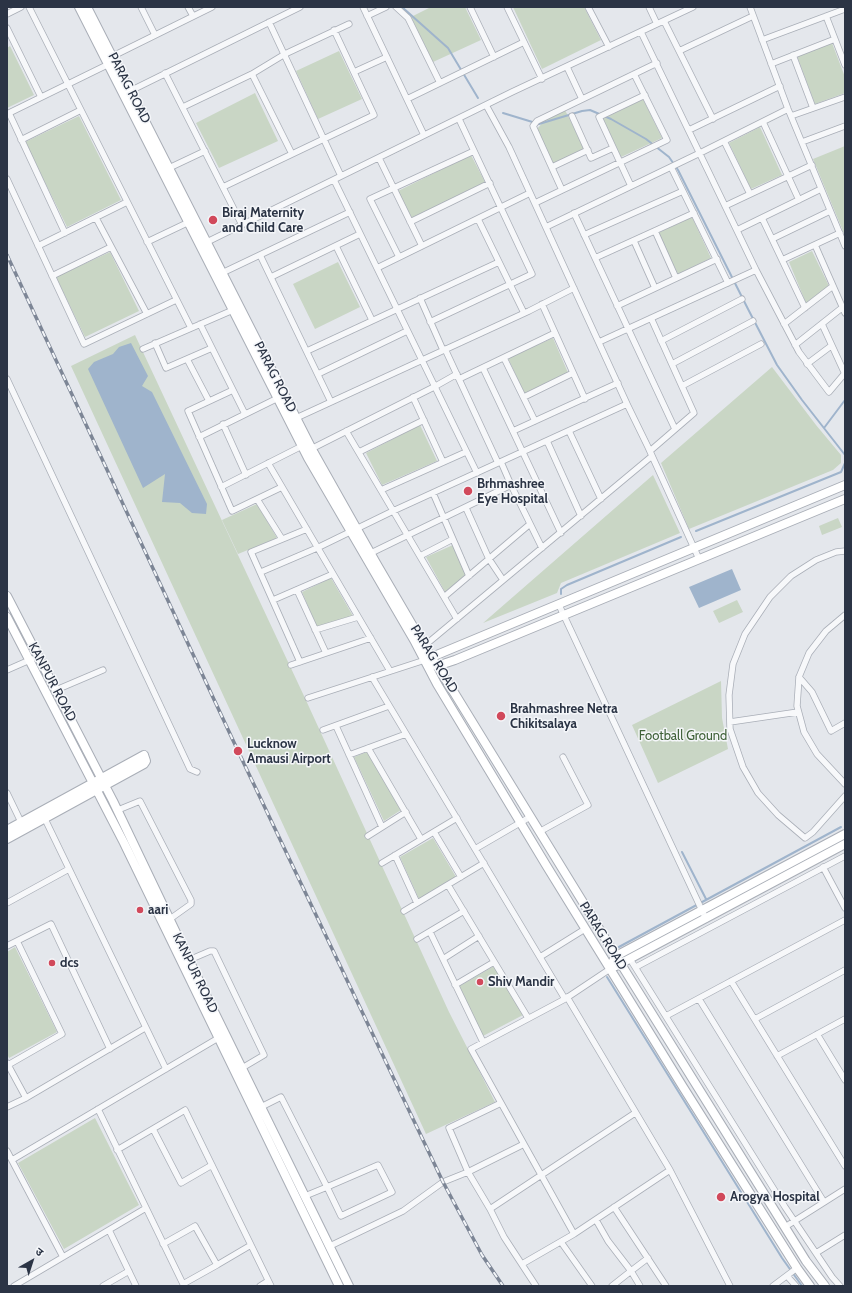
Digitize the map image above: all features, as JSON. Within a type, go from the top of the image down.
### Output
[{"type":"street","points":[[7,14],[22,7]]},
{"type":"street","points":[[29,7],[191,328]]},
{"type":"street","name":"PARAG ROAD","points":[[80,7],[109,64],[127,92],[169,168],[233,310],[278,398],[311,449],[354,530],[371,553],[428,659],[437,684],[585,929],[797,1268],[810,1286]]},
{"type":"street","name":"PARAG ROAD","points":[[87,7],[112,56],[127,92],[189,222],[222,274],[293,420],[302,446],[354,530],[422,648]]},
{"type":"street","points":[[141,7],[155,35]]},
{"type":"street","points":[[188,7],[193,16]]},
{"type":"street","points":[[112,56],[212,7]]},
{"type":"street","points":[[127,92],[300,7]]},
{"type":"street","points":[[363,7],[424,135]]},
{"type":"street","points":[[368,16],[386,7]]},
{"type":"street","points":[[396,7],[408,18],[440,83]]},
{"type":"street","points":[[470,7],[494,57]]},
{"type":"street","points":[[507,7],[542,79]]},
{"type":"street","points":[[588,7],[609,47]]},
{"type":"street","points":[[649,7],[657,24]]},
{"type":"street","points":[[204,244],[424,135],[693,7]]},
{"type":"street","points":[[750,7],[788,109],[845,246]]},
{"type":"street","points":[[762,40],[845,9]]},
{"type":"street","points":[[679,51],[753,16]]},
{"type":"street","points":[[826,16],[845,65]]},
{"type":"street","points":[[664,21],[713,119]]},
{"type":"street","points":[[270,22],[341,176]]},
{"type":"street","points":[[183,107],[252,74],[285,54],[349,24]]},
{"type":"street","points":[[7,28],[41,97]]},
{"type":"street","points":[[224,187],[374,115],[334,30]]},
{"type":"street","points":[[641,32],[756,270],[795,345],[807,364],[830,392],[845,373],[831,346],[822,324]]},
{"type":"street","points":[[771,64],[835,39]]},
{"type":"street","points":[[7,44],[14,41]]},
{"type":"street","points":[[407,99],[524,42]]},
{"type":"street","points":[[793,55],[813,108]]},
{"type":"street","points":[[354,72],[387,57]]},
{"type":"street","points":[[562,190],[533,126],[537,121],[656,63]]},
{"type":"street","points":[[65,233],[8,114],[109,64]]},
{"type":"street","points":[[567,67],[582,99]]},
{"type":"street","points":[[166,73],[242,225]]},
{"type":"street","points":[[252,74],[292,154]]},
{"type":"street","points":[[534,203],[667,140],[634,74]]},
{"type":"street","points":[[689,130],[780,86]]},
{"type":"street","points":[[631,186],[599,117],[645,95]]},
{"type":"street","points":[[791,116],[845,97]]},
{"type":"street","points":[[486,105],[509,147],[699,559]]},
{"type":"street","points":[[546,227],[724,142],[788,109]]},
{"type":"street","points":[[21,140],[81,110]]},
{"type":"street","points":[[572,116],[591,158],[613,148]]},
{"type":"street","points":[[430,322],[532,274],[459,119]]},
{"type":"street","points":[[763,122],[799,200]]},
{"type":"street","points":[[802,142],[845,126]]},
{"type":"street","points":[[724,142],[750,194]]},
{"type":"street","points":[[552,167],[588,150]]},
{"type":"street","points":[[169,168],[205,151]]},
{"type":"street","points":[[399,257],[370,199],[393,187],[474,151]]},
{"type":"street","points":[[379,158],[422,246]]},
{"type":"street","points":[[726,206],[812,165]]},
{"type":"street","points":[[674,166],[683,191],[729,282]]},
{"type":"street","points":[[7,179],[84,344],[176,300]]},
{"type":"street","points":[[334,180],[477,473]]},
{"type":"street","points":[[410,222],[490,183]]},
{"type":"street","points":[[737,230],[821,189]]},
{"type":"street","points":[[584,235],[683,191]]},
{"type":"street","points":[[377,268],[530,193]]},
{"type":"street","points":[[38,246],[127,202]]},
{"type":"street","points":[[772,239],[830,211]]},
{"type":"street","points":[[222,274],[350,212]]},
{"type":"street","points":[[574,213],[675,429]]},
{"type":"street","points":[[595,258],[694,213]]},
{"type":"street","points":[[96,218],[147,314]]},
{"type":"street","points":[[762,218],[805,308]]},
{"type":"street","points":[[478,219],[524,313]]},
{"type":"street","points":[[147,242],[189,222]]},
{"type":"street","points":[[655,231],[676,278]]},
{"type":"street","points":[[782,260],[840,233]]},
{"type":"street","points":[[270,277],[360,234]]},
{"type":"street","points":[[634,241],[655,288]]},
{"type":"street","points":[[795,345],[822,324],[844,310],[815,245]]},
{"type":"street","points":[[336,246],[372,320]]},
{"type":"street","points":[[52,276],[111,247]]},
{"type":"street","points":[[260,255],[331,402]]},
{"type":"street","points":[[618,306],[717,259]]},
{"type":"street","points":[[307,351],[499,262]]},
{"type":"street","points":[[599,342],[756,270]]},
{"type":"street","points":[[784,324],[833,286]]},
{"type":"street","points":[[293,420],[524,313],[574,288]]},
{"type":"street","points":[[420,298],[430,322],[542,548]]},
{"type":"street","points":[[661,341],[742,299]]},
{"type":"street","points":[[542,304],[585,398]]},
{"type":"street","points":[[143,349],[233,310]]},
{"type":"street","points":[[422,648],[601,499],[694,413],[651,318]]},
{"type":"street","points":[[672,364],[753,321]]},
{"type":"street","points":[[200,324],[244,414]]},
{"type":"street","points":[[318,374],[407,331]]},
{"type":"street","points":[[311,449],[434,387],[483,368],[555,333]]},
{"type":"street","points":[[156,343],[166,368],[212,348]]},
{"type":"street","points":[[682,386],[761,344]]},
{"type":"street","points":[[807,364],[831,346]]},
{"type":"street","points":[[504,358],[535,421]]},
{"type":"street","points":[[187,359],[209,401]]},
{"type":"street","points":[[483,368],[561,532]]},
{"type":"street","points":[[524,397],[573,373]]},
{"type":"street","points":[[7,379],[190,769],[197,772]]},
{"type":"street","points":[[513,431],[618,383]]},
{"type":"street","points":[[233,390],[188,411],[232,511],[282,487]]},
{"type":"street","points":[[413,397],[443,462]]},
{"type":"street","points":[[199,436],[278,398]]},
{"type":"street","points":[[261,572],[317,548],[627,404]]},
{"type":"street","points":[[358,452],[424,420]]},
{"type":"street","points":[[223,424],[246,475]]},
{"type":"street","points":[[346,431],[456,619]]},
{"type":"street","points":[[569,431],[601,499]]},
{"type":"street","points":[[547,441],[580,516]]},
{"type":"street","points":[[221,487],[302,446]]},
{"type":"street","points":[[381,490],[466,452]]},
{"type":"street","points":[[268,463],[390,671]]},
{"type":"street","points":[[371,553],[511,485]]},
{"type":"street","points":[[308,698],[428,659],[845,485]]},
{"type":"street","points":[[433,493],[469,576]]},
{"type":"street","points":[[257,499],[282,539]]},
{"type":"street","points":[[428,659],[437,666],[455,660],[845,499]]},
{"type":"street","points":[[466,508],[489,559],[503,580]]},
{"type":"street","points":[[444,597],[530,524]]},
{"type":"street","points":[[300,662],[251,552],[307,529]]},
{"type":"street","points":[[420,556],[453,539]]},
{"type":"street","points":[[845,551],[836,552],[816,560],[791,576],[770,597],[745,634],[733,664],[729,695],[730,729],[743,767],[758,793],[778,815],[805,838],[813,832],[845,796]]},
{"type":"street","points":[[273,600],[333,574]]},
{"type":"street","points":[[297,590],[326,653]]},
{"type":"street","name":"KANPUR ROAD","points":[[7,596],[118,810],[189,960],[222,1036],[242,1068],[349,1286]]},
{"type":"street","points":[[559,604],[706,919]]},
{"type":"street","points":[[845,616],[843,616],[826,631],[809,653],[799,677],[797,706],[804,732],[817,754],[845,784]]},
{"type":"street","points":[[7,617],[222,1036],[339,1286]]},
{"type":"street","points":[[315,630],[358,617]]},
{"type":"street","points":[[291,665],[371,638]]},
{"type":"street","points":[[7,670],[38,656]]},
{"type":"street","name":"PARAG ROAD","points":[[437,666],[784,1227],[806,1261],[825,1286]]},
{"type":"street","points":[[56,690],[102,670]]},
{"type":"street","points":[[372,677],[670,1170],[730,1286]]},
{"type":"street","points":[[799,677],[812,692],[831,732],[845,723]]},
{"type":"street","points":[[323,730],[389,706]]},
{"type":"street","points":[[730,722],[798,712]]},
{"type":"street","points":[[336,726],[382,827]]},
{"type":"street","points":[[349,755],[406,734]]},
{"type":"street","points":[[368,748],[421,839]]},
{"type":"street","points":[[7,839],[43,815],[95,786],[104,782],[144,764],[146,760],[144,756],[104,782]]},
{"type":"street","points":[[539,832],[588,805],[563,757]]},
{"type":"street","points":[[7,793],[21,822]]},
{"type":"street","points":[[118,810],[140,800],[191,900],[192,904],[170,919]]},
{"type":"street","points":[[368,836],[406,812]]},
{"type":"street","points":[[7,830],[21,822],[43,815]]},
{"type":"street","points":[[43,815],[166,1069]]},
{"type":"street","points":[[475,849],[530,817]]},
{"type":"street","points":[[382,863],[457,818]]},
{"type":"street","points":[[434,832],[461,877]]},
{"type":"street","points":[[610,969],[616,956],[845,834]]},
{"type":"street","points":[[574,1234],[471,1049],[566,998],[610,969],[845,844]]},
{"type":"street","points":[[395,855],[417,903]]},
{"type":"street","points":[[636,967],[845,856]]},
{"type":"street","points":[[404,911],[484,864]]},
{"type":"street","points":[[823,867],[845,908]]},
{"type":"street","points":[[7,903],[69,869]]},
{"type":"street","points":[[448,885],[528,1018]]},
{"type":"street","points":[[417,939],[464,912]]},
{"type":"street","points":[[666,1016],[845,920]]},
{"type":"street","points":[[7,946],[52,924],[110,1049]]},
{"type":"street","points":[[540,957],[585,929]]},
{"type":"street","points":[[430,932],[482,1042]]},
{"type":"street","points":[[443,959],[479,936]]},
{"type":"street","points":[[17,941],[62,1034],[8,1063],[26,1098]]},
{"type":"street","points":[[189,960],[210,951],[214,951],[264,1055],[242,1068]]},
{"type":"street","points":[[630,959],[794,1221],[832,1277],[840,1286]]},
{"type":"street","points":[[455,985],[494,962]]},
{"type":"street","points":[[755,1019],[845,970]]},
{"type":"street","points":[[732,981],[845,1166]]},
{"type":"street","points":[[699,999],[824,1202]]},
{"type":"street","points":[[777,1056],[845,1019]]},
{"type":"street","points":[[7,1107],[26,1098],[145,1028]]},
{"type":"street","points":[[817,1034],[842,1070],[845,1080]]},
{"type":"street","points":[[12,1160],[222,1036]]},
{"type":"street","points":[[261,1107],[280,1097],[327,1187],[340,1216],[392,1192],[378,1165],[327,1187],[305,1196]]},
{"type":"street","points":[[501,1103],[449,1128],[468,1172],[490,1209],[504,1237],[536,1286]]},
{"type":"street","points":[[98,1109],[183,1285],[251,1245]]},
{"type":"street","points":[[117,1150],[186,1110],[270,1284],[260,1286]]},
{"type":"street","points":[[490,1209],[636,1113]]},
{"type":"street","points":[[153,1129],[181,1183],[212,1165]]},
{"type":"street","points":[[330,1246],[403,1211],[443,1182],[468,1172],[524,1144]]},
{"type":"street","points":[[7,1150],[63,1257]]},
{"type":"street","points":[[522,1264],[574,1234],[670,1170]]},
{"type":"street","points":[[291,1186],[300,1184]]},
{"type":"street","points":[[784,1227],[845,1189]]},
{"type":"street","points":[[614,1207],[666,1286]]},
{"type":"street","points":[[14,1286],[146,1208]]},
{"type":"street","points":[[596,1220],[608,1241],[640,1286]]},
{"type":"street","points":[[163,1244],[195,1226],[217,1265]]},
{"type":"street","points":[[109,1230],[136,1286]]},
{"type":"street","points":[[816,1253],[845,1235]]},
{"type":"street","points":[[561,1242],[592,1286]]},
{"type":"street","points":[[612,1286],[648,1258]]},
{"type":"street","points":[[773,1286],[797,1268]]},
{"type":"street","points":[[103,1286],[128,1271]]},
{"type":"street","points":[[787,1276],[796,1286]]},
{"type":"street","points":[[810,1286],[819,1279]]},
{"type":"green space","points":[[431,7],[465,7],[481,40],[433,62],[411,17]]},
{"type":"green space","points":[[513,7],[584,7],[601,40],[542,69]]},
{"type":"green space","points":[[832,43],[845,77],[845,93],[815,104],[797,56]]},
{"type":"green space","points":[[10,46],[34,95],[7,108],[7,48]]},
{"type":"green space","points":[[339,51],[362,99],[318,119],[296,71]]},
{"type":"green space","points":[[255,93],[278,141],[219,168],[196,123]]},
{"type":"green space","points":[[643,99],[662,138],[621,157],[603,119]]},
{"type":"green space","points":[[565,110],[585,150],[554,165],[537,129],[545,120]]},
{"type":"green space","points":[[79,116],[121,200],[67,227],[25,142]]},
{"type":"green space","points":[[760,127],[782,175],[751,189],[729,143]]},
{"type":"green space","points":[[845,146],[845,236],[813,159]]},
{"type":"green space","points":[[471,155],[485,182],[412,219],[398,191]]},
{"type":"green space","points":[[692,217],[711,258],[678,274],[658,233]]},
{"type":"green space","points":[[812,251],[829,286],[806,303],[789,262]]},
{"type":"green space","points":[[110,252],[139,311],[85,337],[56,277]]},
{"type":"green space","points":[[338,262],[360,307],[315,329],[293,284]]},
{"type":"green space","points":[[135,335],[304,696],[449,1012],[495,1102],[426,1134],[71,366]]},
{"type":"green space","points":[[553,338],[569,375],[525,395],[508,358]]},
{"type":"green space","points":[[772,367],[841,455],[841,463],[833,470],[689,529],[661,463]]},
{"type":"green space","points":[[420,425],[437,461],[382,485],[366,453]]},
{"type":"green space","points":[[653,475],[680,533],[561,583],[557,593],[483,623]]},
{"type":"green space","points":[[257,504],[277,538],[238,554],[222,520]]},
{"type":"green space","points":[[838,518],[842,527],[822,535],[819,526]]},
{"type":"green space","points":[[453,545],[466,575],[445,592],[426,557]]},
{"type":"green space","points":[[331,578],[353,616],[317,627],[302,592]]},
{"type":"green space","points":[[737,600],[743,612],[719,623],[713,611]]},
{"type":"green space","name":"Football Ground","points":[[721,681],[722,718],[728,749],[658,783],[632,725]]},
{"type":"green space","points":[[367,752],[401,810],[384,821],[354,757]]},
{"type":"green space","points":[[433,838],[456,877],[419,899],[400,857]]},
{"type":"green space","points":[[15,947],[57,1032],[9,1058],[7,1054],[7,952]]},
{"type":"green space","points":[[494,966],[523,1015],[483,1036],[458,987]]},
{"type":"green space","points":[[95,1118],[139,1205],[64,1249],[18,1163]]},
{"type":"water","points":[[131,343],[148,376],[142,386],[152,392],[207,504],[206,514],[192,513],[180,503],[162,502],[165,474],[143,488],[88,369],[94,362],[113,354],[119,347]]},
{"type":"water","points":[[732,569],[741,590],[699,608],[689,587]]},
{"type":"waterway","points":[[402,7],[448,48],[478,98]]},
{"type":"waterway","points":[[503,113],[539,124],[590,110],[611,119],[646,139],[669,157],[678,170],[777,365],[845,455]]},
{"type":"waterway","points":[[824,428],[845,400]]},
{"type":"waterway","points":[[696,531],[841,472],[845,463]]},
{"type":"waterway","points":[[561,594],[561,589],[567,585],[681,537]]},
{"type":"waterway","points":[[617,948],[841,827]]},
{"type":"waterway","points":[[682,852],[706,899]]},
{"type":"waterway","points":[[607,977],[782,1258],[802,1286]]},
{"type":"railway","points":[[7,255],[238,751],[443,1182],[482,1255],[503,1286]]},
{"type":"place","name":"Biraj Maternity and Child Care","points":[[213,220]]},
{"type":"place","name":"Brhmashree Eye Hospital","points":[[468,491]]},
{"type":"place","name":"Brahmashree Netra Chikitsalaya","points":[[501,716]]},
{"type":"place","name":"Lucknow Amausi Airport","points":[[238,751]]},
{"type":"place","name":"aari","points":[[140,910]]},
{"type":"place","name":"dcs","points":[[52,963]]},
{"type":"place","name":"Shiv Mandir","points":[[480,982]]},
{"type":"place","name":"Arogya Hospital","points":[[721,1197]]}]
